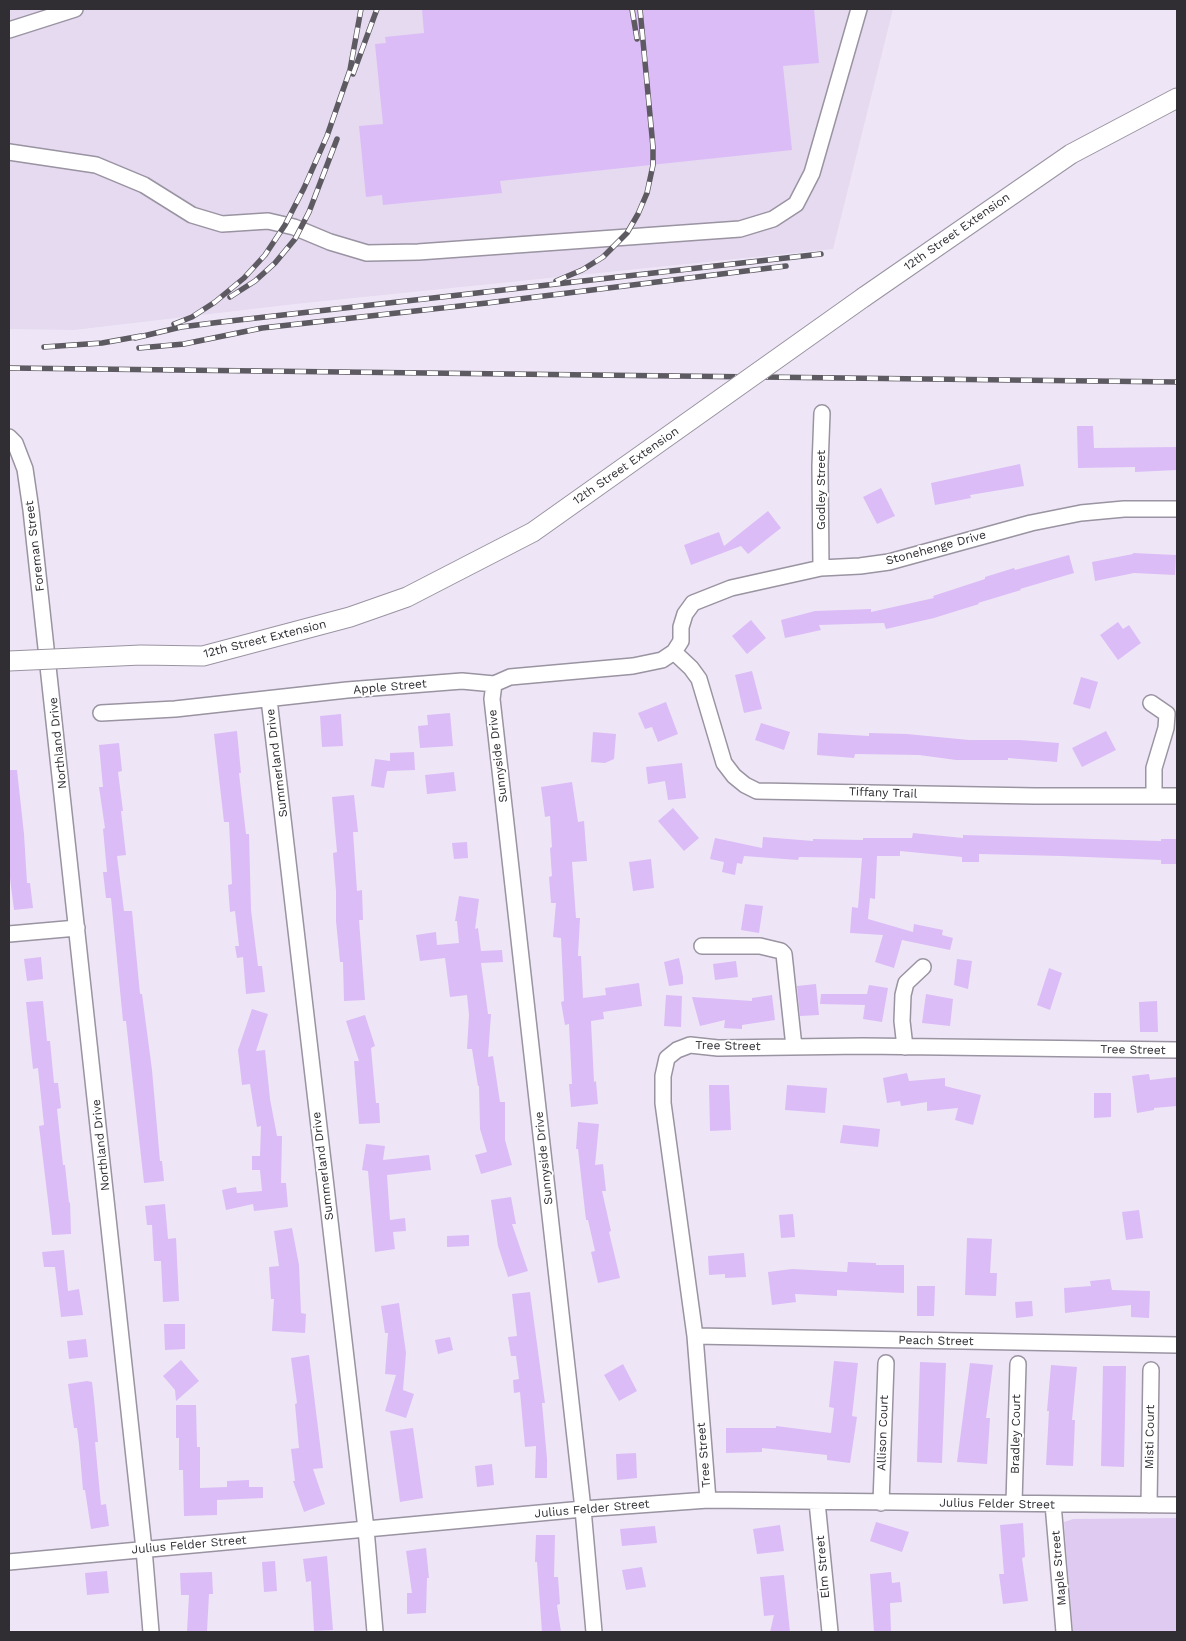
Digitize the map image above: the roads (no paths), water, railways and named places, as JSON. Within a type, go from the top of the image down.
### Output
[{"type":"main road","name":"12th Street Extension","points":[[9,661],[141,655],[203,656],[350,617],[406,597],[533,532],[864,296],[1071,154],[1177,98]]},
{"type":"street","points":[[9,30],[75,9]]},
{"type":"street","points":[[9,152],[96,165],[144,185],[192,214],[222,224],[268,221],[294,227],[330,242],[367,253],[418,252],[740,229],[773,219],[796,204],[812,173],[859,9]]},
{"type":"street","name":"Godley Street","points":[[821,568],[820,466],[822,413]]},
{"type":"street","name":"Foreman Street","points":[[12,440],[25,469],[48,659]]},
{"type":"street","name":"Stonehenge Drive","points":[[674,652],[681,641],[681,627],[685,614],[693,603],[732,588],[821,568],[889,562],[1031,522],[1081,513],[1124,509],[1177,509]]},
{"type":"street","name":"Apple Street","points":[[101,713],[175,709],[347,690],[462,680],[494,684],[510,676],[633,666],[662,660],[674,652]]},
{"type":"street","name":"Tiffany Trail","points":[[674,652],[691,668],[698,679],[724,763],[734,776],[745,785],[757,791],[1035,796],[1177,796]]},
{"type":"street","name":"Northland Drive","points":[[48,659],[144,1549],[151,1632]]},
{"type":"street","name":"Sunnyside Drive","points":[[494,684],[492,699],[583,1509],[594,1632]]},
{"type":"street","name":"Summerland Drive","points":[[269,699],[366,1529],[374,1632]]},
{"type":"street","points":[[1151,703],[1168,714],[1166,728],[1154,768],[1154,795]]},
{"type":"street","points":[[9,934],[77,928]]},
{"type":"street","points":[[702,946],[760,946],[782,951],[784,954],[794,1047]]},
{"type":"street","points":[[905,1047],[902,1021],[903,995],[906,983],[923,967]]},
{"type":"street","name":"Tree Street","points":[[708,1500],[694,1336],[663,1103],[662,1076],[667,1058],[677,1050],[690,1045],[718,1048],[905,1047],[1177,1050]]},
{"type":"street","name":"Peach Street","points":[[694,1336],[1177,1345]]},
{"type":"street","name":"Allison Court","points":[[881,1503],[886,1363]]},
{"type":"street","name":"Bradley Court","points":[[1014,1503],[1018,1364]]},
{"type":"street","name":"Misti Court","points":[[1149,1505],[1151,1370]]},
{"type":"street","name":"Julius Felder Street","points":[[9,1562],[583,1509],[708,1500],[1177,1505]]},
{"type":"street","name":"Elm Street","points":[[818,1502],[830,1632]]},
{"type":"street","name":"Maple Street","points":[[1053,1504],[1064,1632]]},
{"type":"railway","points":[[174,324],[192,317],[215,302],[244,278],[265,255],[285,225],[327,136],[350,70],[361,9]]},
{"type":"railway","points":[[353,74],[377,9]]},
{"type":"railway","points":[[632,9],[637,39]]},
{"type":"railway","points":[[556,281],[582,270],[603,257],[627,233],[647,193],[653,165],[653,147],[640,9]]},
{"type":"railway","points":[[230,297],[255,281],[275,263],[295,239],[309,212],[337,139]]},
{"type":"railway","points":[[135,338],[181,327],[221,322],[821,254]]},
{"type":"railway","points":[[139,348],[184,344],[262,328],[487,303],[786,266]]},
{"type":"railway","points":[[44,347],[102,343],[141,336]]},
{"type":"railway","points":[[9,368],[1177,382]]}]
